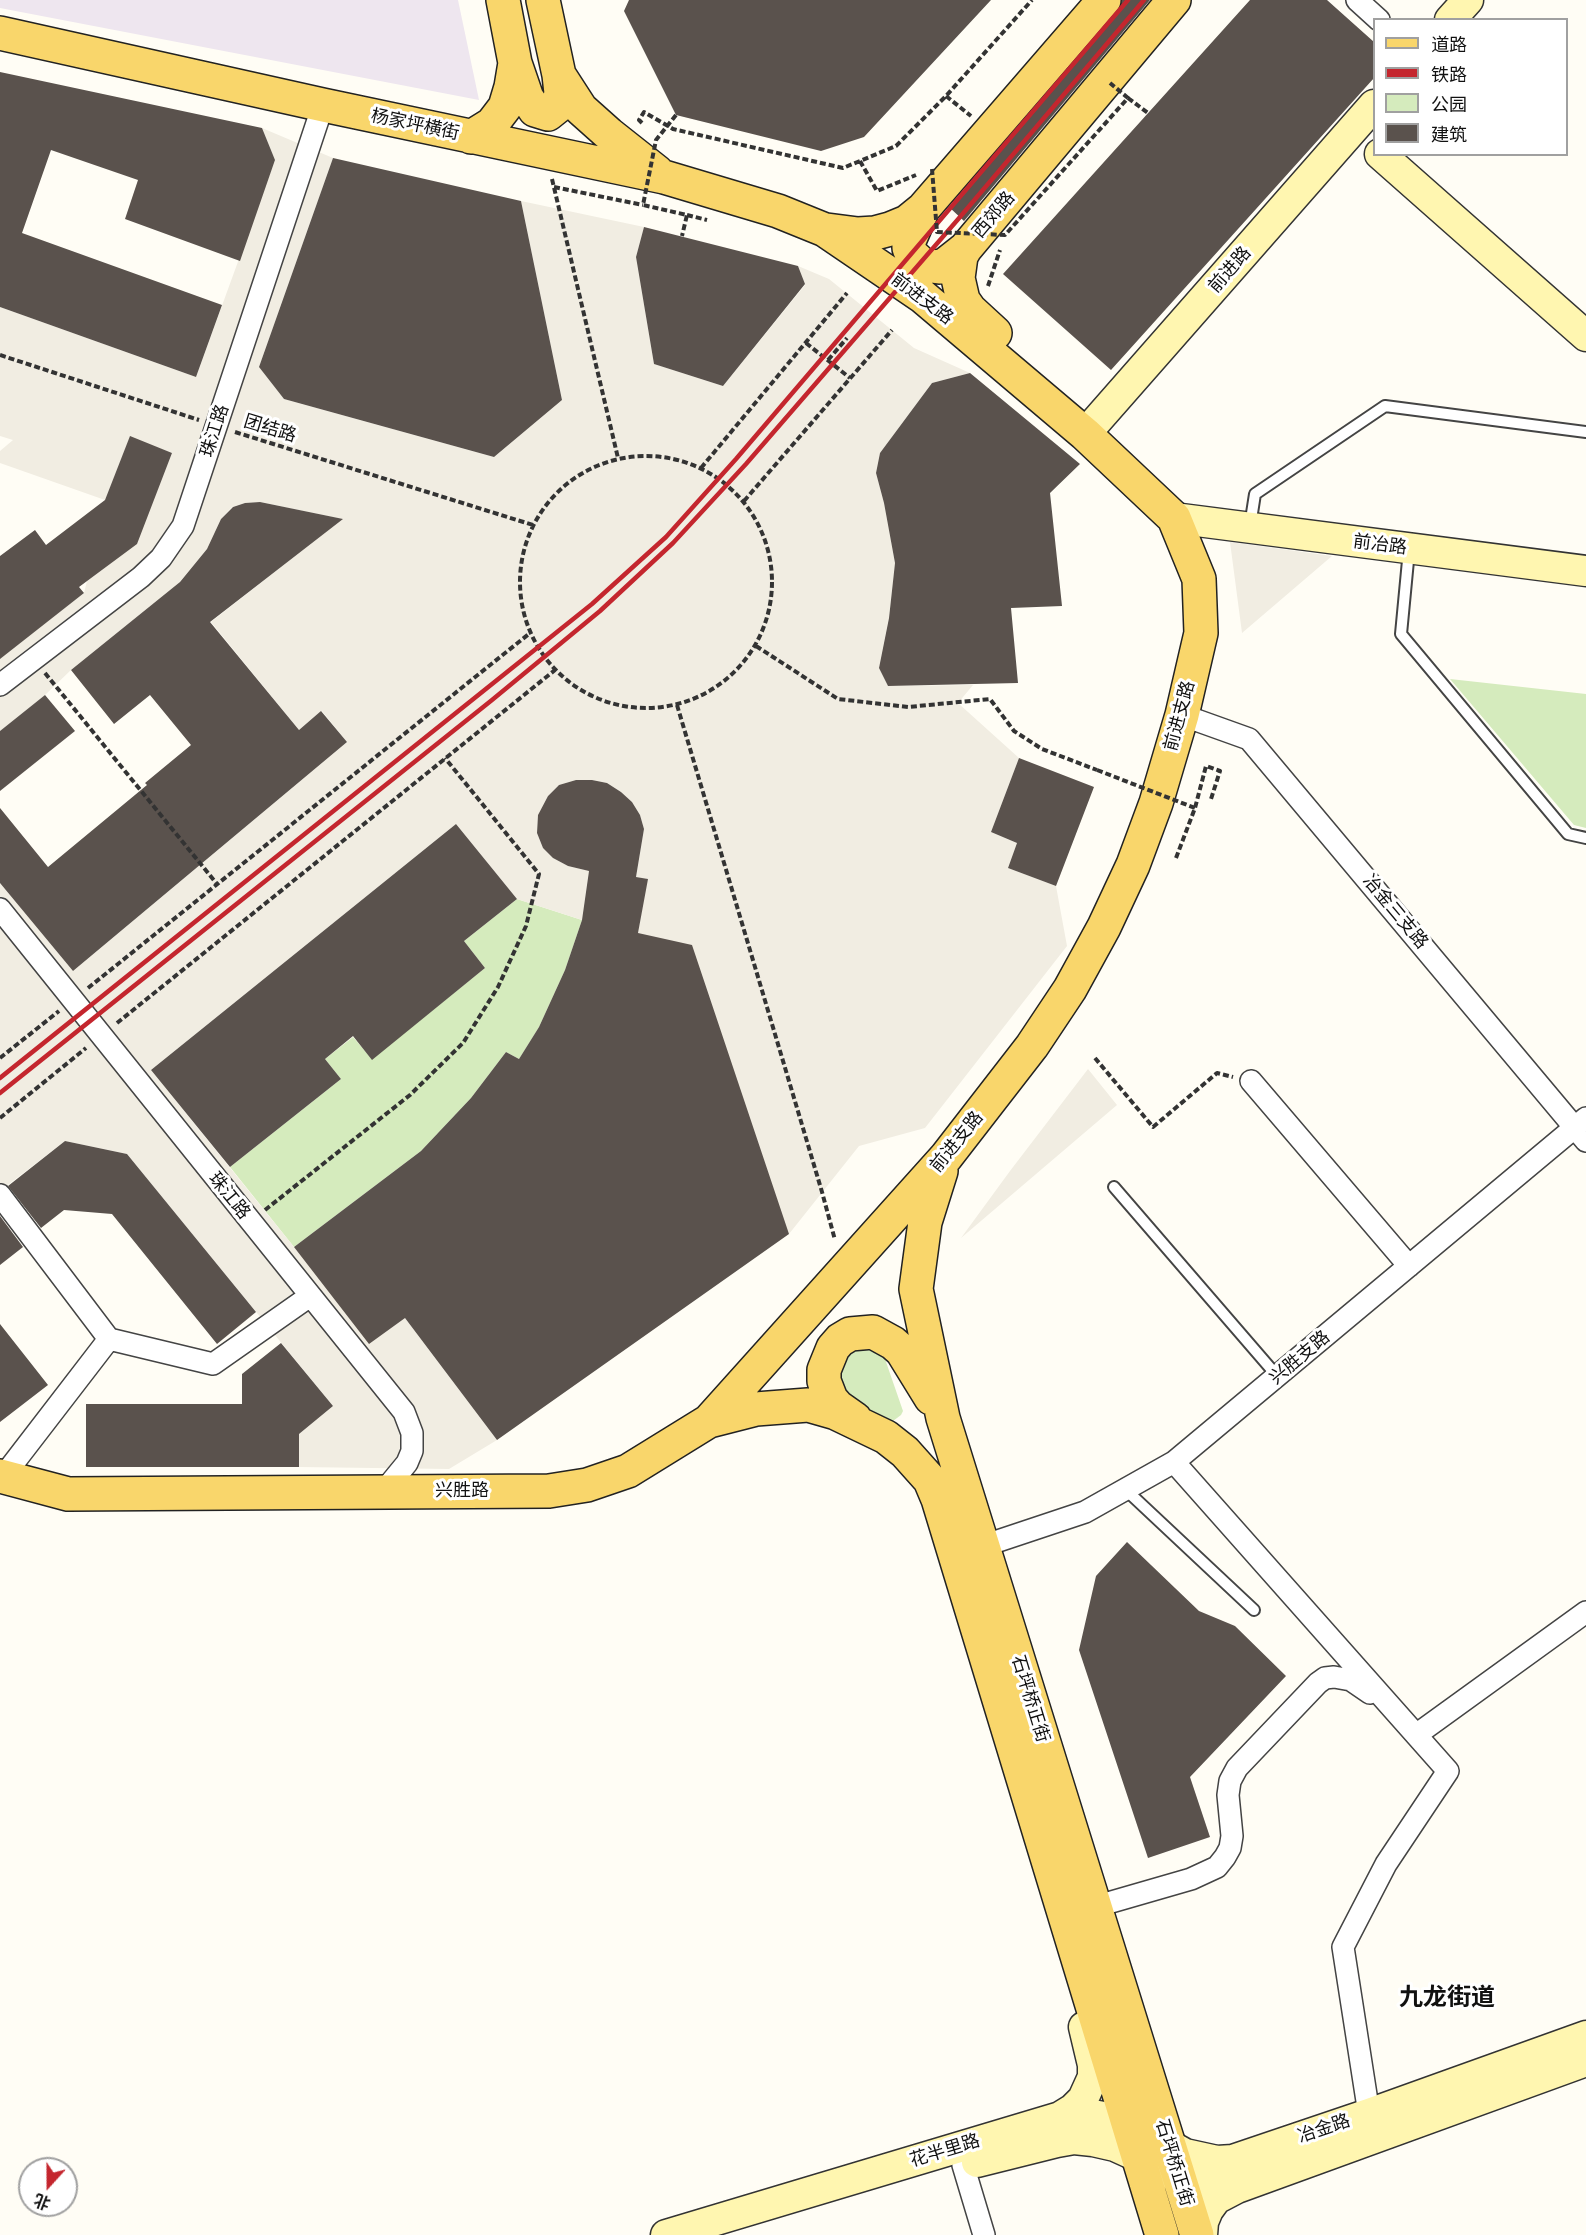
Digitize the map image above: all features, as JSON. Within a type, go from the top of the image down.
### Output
[{"type":"main road","points":[[503,0],[515,63],[526,98],[535,110],[548,114],[558,106],[561,93],[543,0]]},
{"type":"main road","points":[[825,230],[858,234],[890,230],[907,222],[923,209],[1104,0]]},
{"type":"main road","name":"西郊路","points":[[1085,434],[1063,395],[966,305],[960,289],[958,267],[965,249],[1174,0]]},
{"type":"main road","points":[[1452,18],[1468,0]]},
{"type":"main road","name":"杨家坪横街","points":[[0,33],[322,105],[664,177],[778,211],[825,230]]},
{"type":"main road","points":[[471,137],[492,124],[505,107],[515,63]]},
{"type":"main road","points":[[559,75],[581,109],[664,177]]},
{"type":"main road","name":"前进路","points":[[1085,434],[1364,140],[1373,108]]},
{"type":"main road","points":[[1382,156],[1586,336]]},
{"type":"main road","points":[[923,209],[909,241],[912,255],[923,265],[939,267],[965,249]]},
{"type":"main road","name":"前进支路","points":[[825,230],[922,296],[1085,434],[1174,518],[1199,579],[1201,633],[1182,715],[1133,865],[1104,927],[1070,989],[1032,1046],[946,1157],[843,1273]]},
{"type":"main road","name":"前冶路","points":[[1174,518],[1586,571]]},
{"type":"main road","name":"石坪桥正街","points":[[946,1157],[925,1222],[916,1289],[943,1418],[1197,2235]]},
{"type":"main road","name":"兴胜路","points":[[1,1477],[68,1494],[549,1491],[587,1485],[628,1471],[709,1421],[843,1273]]},
{"type":"main road","points":[[863,1425],[838,1407],[826,1390],[824,1381],[825,1370],[833,1348],[850,1334],[861,1332],[873,1332],[884,1337],[902,1351],[943,1418]]},
{"type":"main road","name":"石坪桥正街","points":[[709,1421],[756,1409],[807,1405],[836,1413],[886,1437],[905,1452],[930,1480],[939,1499],[1161,2231]]},
{"type":"main road","name":"花半里路","points":[[736,2235],[963,2165],[1059,2129],[1083,2099],[1093,2077],[1093,2065],[1080,2007],[1079,1961]]},
{"type":"main road","name":"冶金路","points":[[1202,2235],[1203,2222],[1208,2210],[1235,2174],[1369,2114],[1586,2036]]},
{"type":"main road","points":[[1126,2121],[1138,2111],[1141,2103],[1141,2056]]},
{"type":"main road","name":"冶金路","points":[[1235,2174],[1586,2061]]},
{"type":"main road","name":"冶金路","points":[[1059,2129],[1087,2114],[1126,2121],[1185,2154],[1217,2161],[1235,2174]]},
{"type":"main road","name":"花半里路","points":[[666,2235],[1059,2129],[1074,2139],[1114,2146],[1178,2178],[1218,2188],[1235,2174]]},
{"type":"main road","points":[[1161,2231],[1163,2200],[1170,2184],[1178,2178]]},
{"type":"street","points":[[1357,0],[1377,18]]},
{"type":"street","name":"珠江路","points":[[0,685],[141,577],[161,558],[183,526],[322,105]]},
{"type":"street","name":"冶金三支路","points":[[1182,715],[1249,739],[1582,1129]]},
{"type":"street","name":"珠江路","points":[[0,909],[404,1412],[412,1433],[412,1451],[407,1463],[384,1491]]},
{"type":"street","points":[[1251,1081],[1409,1266]]},
{"type":"street","name":"兴胜支路","points":[[983,1546],[1085,1512],[1174,1462],[1409,1266],[1582,1129]]},
{"type":"street","points":[[0,1195],[109,1340],[213,1364],[310,1296]]},
{"type":"street","points":[[1,1477],[109,1340]]},
{"type":"street","points":[[1174,1462],[1448,1771],[1386,1864],[1343,1947],[1369,2114]]},
{"type":"street","points":[[1416,1735],[1586,1612]]},
{"type":"street","points":[[1094,1907],[1191,1879],[1216,1867],[1226,1857],[1230,1848],[1232,1836],[1228,1795],[1233,1774],[1325,1678],[1352,1680],[1389,1704]]},
{"type":"street","points":[[963,2165],[984,2235]]},
{"type":"lane","points":[[1249,529],[1255,494],[1386,406],[1586,432]]},
{"type":"lane","points":[[1410,549],[1401,634],[1568,834],[1586,838]]},
{"type":"lane","points":[[1114,1187],[1278,1377]]},
{"type":"lane","points":[[1125,1489],[1254,1610]]},
{"type":"path","points":[[645,127],[639,120],[644,112],[673,129],[843,168],[896,146],[946,96],[1032,0]]},
{"type":"path","points":[[1110,83],[1148,113]]},
{"type":"path","points":[[946,96],[971,117]]},
{"type":"path","points":[[987,286],[1005,235],[1128,98]]},
{"type":"path","points":[[644,205],[656,140],[676,115]]},
{"type":"path","points":[[651,133],[656,140]]},
{"type":"path","points":[[544,152],[618,458]]},
{"type":"path","points":[[860,161],[877,191],[932,169],[937,232],[1005,235]]},
{"type":"path","points":[[554,187],[687,215],[682,236]]},
{"type":"path","points":[[701,468],[847,293]]},
{"type":"path","points":[[744,501],[892,330]]},
{"type":"path","points":[[828,360],[847,338]]},
{"type":"path","points":[[806,343],[850,378]]},
{"type":"path","name":"团结路","points":[[0,355],[216,426],[533,525]]},
{"type":"path","points":[[646,455],[675,459],[701,468],[724,483],[744,501],[764,535],[772,572],[770,610],[756,646],[735,673],[708,693],[677,705],[644,709],[611,704],[581,691],[555,670],[541,652],[530,633],[521,605],[519,575],[524,546],[533,525],[557,491],[585,471],[618,458],[646,455]]},
{"type":"path","points":[[0,1058],[530,633]]},
{"type":"path","points":[[756,646],[838,699],[908,707],[990,699],[1014,731],[1042,750],[1195,808]]},
{"type":"path","points":[[33,659],[218,884]]},
{"type":"path","points":[[0,1118],[555,670]]},
{"type":"path","points":[[677,705],[822,1192],[843,1273]]},
{"type":"path","points":[[250,1222],[410,1095],[463,1043],[498,987],[526,926],[539,874],[445,758]]},
{"type":"path","points":[[1176,858],[1195,808],[1206,766],[1220,771],[1211,799]]},
{"type":"path","points":[[1095,1058],[1153,1127],[1217,1073]]},
{"type":"shaded area","points":[[0,0],[458,0],[479,100],[0,8]]},
{"type":"shaded area","points":[[262,128],[333,158],[259,367],[284,399],[494,457],[562,400],[521,201],[644,227],[636,257],[654,364],[723,386],[805,285],[798,266],[829,279],[914,348],[970,373],[932,383],[880,453],[876,473],[895,563],[889,617],[879,668],[888,686],[973,685],[958,703],[1019,758],[991,832],[1017,843],[1008,868],[1056,886],[1067,946],[925,1128],[859,1146],[789,1234],[638,933],[647,879],[636,877],[644,829],[640,815],[632,802],[607,783],[576,780],[559,785],[548,796],[538,815],[537,833],[543,848],[553,858],[568,866],[589,871],[582,920],[517,899],[456,824],[151,1070],[294,1247],[405,1318],[497,1440],[449,1469],[299,1467],[299,1434],[333,1406],[127,1154],[65,1141],[0,1191],[0,883],[73,971],[347,742],[322,711],[299,730],[211,622],[342,519],[260,502],[232,507],[221,519],[207,549],[178,584],[71,670],[45,695],[0,731],[0,658],[84,593],[87,581],[136,544],[172,453],[130,437],[105,500],[0,463],[0,451],[13,440],[0,436],[0,307],[196,377],[275,160]]},
{"type":"shaded area","points":[[1230,542],[1332,556],[1242,633]]},
{"type":"shaded area","points":[[1088,1069],[1117,1105],[961,1238],[1010,1171]]},
{"type":"green space","points":[[1450,679],[1586,694],[1586,828],[1574,825]]},
{"type":"green space","points":[[517,899],[582,920],[565,970],[539,1027],[519,1059],[506,1052],[471,1098],[421,1151],[294,1247],[230,1167],[341,1079],[325,1059],[353,1037],[372,1059],[485,968],[464,941]]},
{"type":"green space","points":[[861,1344],[882,1354],[885,1359],[903,1411],[893,1421],[844,1398],[834,1367]]},
{"type":"building","points":[[629,0],[991,0],[864,137],[821,151],[676,115],[624,11]]},
{"type":"building","points":[[1122,0],[1150,0],[964,221],[949,207],[1118,12]]},
{"type":"building","points":[[1250,0],[1327,0],[1373,41],[1373,79],[1111,370],[1003,274]]},
{"type":"building","points":[[0,72],[262,128],[275,160],[240,261],[125,219],[138,180],[51,150],[22,233],[222,305],[196,377],[0,307]]},
{"type":"building","points":[[333,158],[521,201],[562,400],[494,457],[284,399],[259,367]]},
{"type":"building","points":[[644,227],[798,266],[805,284],[723,386],[654,364],[636,257]]},
{"type":"building","points":[[970,373],[1080,464],[1050,493],[1062,606],[1011,608],[1018,683],[888,686],[879,668],[889,618],[895,563],[876,473],[880,453],[932,383]]},
{"type":"building","points":[[130,436],[172,453],[137,544],[79,587],[84,593],[0,659],[0,556],[35,530],[46,545],[105,500]]},
{"type":"building","points":[[260,502],[343,519],[210,622],[299,730],[321,711],[347,742],[73,971],[0,883],[0,808],[48,867],[147,785],[145,783],[191,745],[150,695],[114,724],[71,670],[180,582],[207,549],[221,519],[233,507]]},
{"type":"building","points":[[45,695],[75,731],[0,791],[0,731]]},
{"type":"building","points":[[1019,758],[1094,787],[1056,886],[1008,868],[1017,843],[991,832]]},
{"type":"building","points":[[576,780],[607,783],[632,802],[640,815],[644,829],[636,877],[648,879],[638,933],[692,945],[789,1234],[497,1440],[405,1318],[369,1344],[294,1247],[421,1151],[471,1098],[506,1052],[519,1059],[539,1027],[565,970],[582,920],[589,871],[568,866],[553,858],[543,848],[537,833],[538,815],[548,796],[559,785]]},
{"type":"building","points":[[456,824],[517,899],[464,941],[485,968],[372,1060],[353,1036],[325,1059],[341,1079],[230,1167],[151,1070]]},
{"type":"building","points":[[65,1141],[127,1154],[256,1312],[217,1344],[112,1214],[64,1210],[41,1228],[8,1186]]},
{"type":"building","points":[[0,1216],[23,1247],[0,1265]]},
{"type":"building","points":[[0,1324],[48,1385],[0,1422]]},
{"type":"building","points":[[281,1343],[333,1406],[299,1434],[299,1467],[86,1467],[86,1404],[242,1404],[242,1374]]},
{"type":"building","points":[[1127,1542],[1199,1611],[1235,1626],[1286,1676],[1190,1777],[1210,1837],[1148,1858],[1079,1650],[1096,1576]]},
{"type":"railway","points":[[0,1078],[592,604],[666,537],[736,459],[1128,0]]},
{"type":"railway","points":[[0,1093],[492,700],[600,611],[673,543],[746,464],[1144,0]]},
{"type":"district","name":"九龙街道","points":[[1447,1998]]}]
